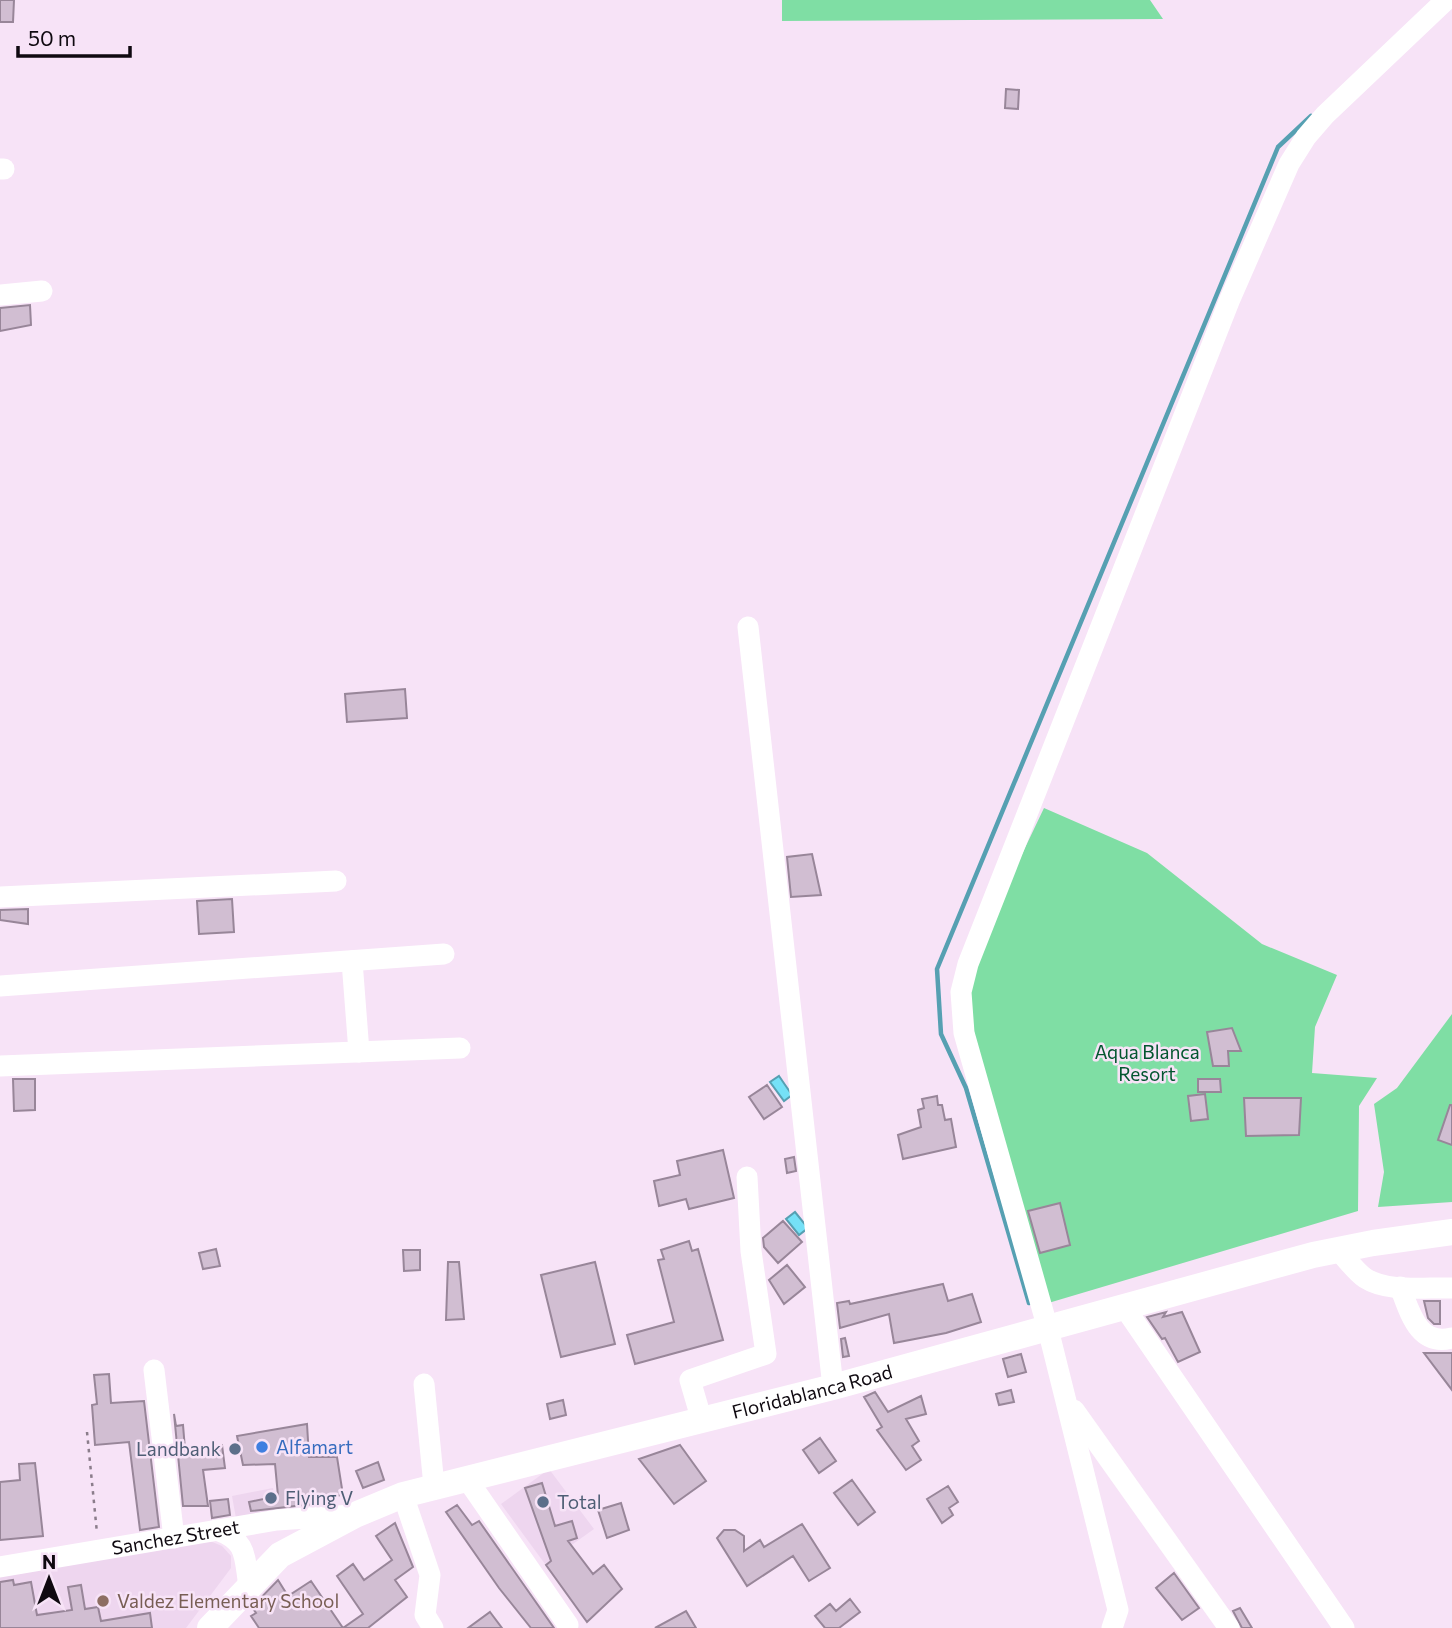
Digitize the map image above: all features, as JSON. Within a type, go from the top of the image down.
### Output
[{"type":"main road","name":"Floridablanca Road","points":[[210,1628],[280,1555],[355,1515],[403,1496],[833,1387],[1338,1250],[1452,1233]]},
{"type":"street","points":[[1112,1628],[1118,1610],[1048,1329],[964,1033],[961,992],[968,964],[1230,299],[1289,164],[1306,137],[1325,116],[1446,0]]},
{"type":"street","points":[[0,295],[42,291]]},
{"type":"street","points":[[748,627],[833,1387]]},
{"type":"street","points":[[0,897],[336,881]]},
{"type":"street","points":[[0,986],[444,954]]},
{"type":"street","points":[[352,961],[359,1052]]},
{"type":"street","points":[[0,1066],[460,1048]]},
{"type":"street","points":[[702,1421],[690,1380],[766,1354],[751,1251],[747,1177]]},
{"type":"street","points":[[1338,1250],[1363,1277],[1374,1282],[1400,1287],[1452,1288]]},
{"type":"street","points":[[1400,1287],[1416,1326],[1424,1335],[1434,1340],[1452,1338]]},
{"type":"street","points":[[1125,1308],[1132,1323],[1344,1628]]},
{"type":"street","points":[[154,1370],[174,1538]]},
{"type":"street","points":[[424,1384],[435,1486]]},
{"type":"street","points":[[1066,1400],[1229,1628]]},
{"type":"street","points":[[467,1479],[568,1625]]},
{"type":"street","points":[[403,1496],[430,1574],[425,1615],[433,1628]]},
{"type":"street","name":"Sanchez Street","points":[[0,1567],[98,1553],[277,1520],[355,1515]]},
{"type":"street","points":[[217,1531],[235,1537],[243,1550],[249,1586]]},
{"type":"path","points":[[87,1432],[98,1553]]},
{"type":"shaded area","points":[[549,1469],[594,1529],[545,1564],[501,1504]]},
{"type":"shaded area","points":[[273,1488],[278,1516],[237,1524],[232,1496]]},
{"type":"shaded area","name":"Valdez Elementary School","points":[[210,1541],[222,1546],[231,1556],[231,1568],[186,1628],[0,1628],[0,1574]]},
{"type":"green space","points":[[782,0],[1150,0],[1163,19],[782,21]]},
{"type":"green space","name":"Aqua Blanca Resort","points":[[1044,808],[1147,853],[1262,944],[1337,975],[1315,1027],[1312,1073],[1377,1078],[1359,1106],[1358,1211],[1045,1304],[981,1082],[970,1001],[973,973],[993,915]]},
{"type":"green space","points":[[1452,1014],[1452,1202],[1378,1207],[1384,1172],[1374,1104],[1397,1088]]},
{"type":"water","points":[[779,1076],[792,1095],[784,1101],[770,1082]]},
{"type":"water","points":[[795,1212],[808,1228],[799,1235],[786,1219]]},
{"type":"building","points":[[0,0],[14,0],[13,22],[0,22]]},
{"type":"building","points":[[1006,89],[1019,90],[1018,109],[1005,108]]},
{"type":"building","points":[[30,305],[31,325],[0,331],[0,308]]},
{"type":"building","points":[[405,689],[407,718],[347,722],[345,694]]},
{"type":"building","points":[[812,854],[821,895],[791,897],[787,857]]},
{"type":"building","points":[[232,899],[234,932],[199,934],[197,901]]},
{"type":"building","points":[[28,909],[28,924],[0,920],[0,910]]},
{"type":"building","points":[[1232,1028],[1241,1051],[1228,1051],[1229,1066],[1213,1066],[1207,1032]]},
{"type":"building","points":[[13,1079],[35,1079],[35,1110],[14,1111]]},
{"type":"building","points":[[1198,1079],[1220,1079],[1221,1092],[1198,1092]]},
{"type":"building","points":[[767,1085],[782,1107],[764,1119],[749,1097]]},
{"type":"building","points":[[1205,1094],[1208,1119],[1191,1121],[1188,1096]]},
{"type":"building","points":[[937,1096],[945,1120],[951,1119],[956,1147],[903,1159],[898,1135],[921,1127],[918,1110],[924,1108],[922,1099]]},
{"type":"building","points":[[1244,1098],[1301,1098],[1299,1135],[1246,1136]]},
{"type":"building","points":[[1452,1105],[1452,1145],[1438,1140]]},
{"type":"building","points":[[723,1150],[734,1198],[689,1209],[686,1199],[659,1206],[654,1181],[680,1175],[677,1161]]},
{"type":"building","points":[[794,1157],[796,1171],[787,1173],[785,1159]]},
{"type":"building","points":[[1060,1203],[1070,1245],[1040,1253],[1028,1211]]},
{"type":"building","points":[[783,1221],[802,1242],[778,1263],[764,1247],[763,1238]]},
{"type":"building","points":[[689,1241],[692,1251],[698,1249],[723,1340],[635,1364],[627,1335],[674,1322],[658,1260],[664,1259],[661,1250]]},
{"type":"building","points":[[216,1249],[220,1266],[203,1269],[199,1253]]},
{"type":"building","points":[[403,1250],[420,1250],[420,1270],[404,1271]]},
{"type":"building","points":[[448,1262],[459,1262],[464,1319],[446,1320]]},
{"type":"building","points":[[595,1262],[615,1344],[561,1357],[541,1275]]},
{"type":"building","points":[[787,1265],[805,1287],[784,1304],[769,1280]]},
{"type":"building","points":[[943,1284],[948,1301],[972,1294],[981,1322],[946,1333],[894,1343],[889,1314],[840,1328],[837,1303],[849,1301],[850,1304]]},
{"type":"building","points":[[1424,1301],[1440,1301],[1440,1324],[1434,1324],[1428,1318]]},
{"type":"building","points":[[1166,1312],[1163,1317],[1182,1312],[1200,1352],[1178,1362],[1165,1338],[1162,1339],[1147,1317]]},
{"type":"building","points":[[845,1338],[849,1356],[843,1357],[841,1339]]},
{"type":"building","points":[[1424,1353],[1452,1353],[1452,1390]]},
{"type":"building","points":[[1021,1354],[1026,1372],[1008,1377],[1003,1359]]},
{"type":"building","points":[[109,1374],[111,1403],[144,1401],[159,1527],[140,1530],[129,1442],[95,1445],[92,1405],[97,1404],[94,1375]]},
{"type":"building","points":[[1011,1390],[1014,1402],[999,1405],[996,1394]]},
{"type":"building","points":[[875,1392],[888,1412],[921,1396],[926,1414],[906,1419],[919,1441],[912,1446],[921,1460],[906,1470],[877,1430],[882,1427],[864,1397]]},
{"type":"building","points":[[563,1400],[566,1415],[550,1419],[547,1404]]},
{"type":"building","points":[[174,1414],[176,1426],[183,1425],[185,1449],[222,1445],[225,1468],[203,1470],[208,1506],[183,1506]]},
{"type":"building","points":[[307,1424],[309,1457],[337,1457],[343,1495],[313,1497],[313,1504],[251,1511],[249,1502],[278,1496],[275,1464],[243,1465],[237,1436]]},
{"type":"building","points":[[820,1438],[836,1461],[819,1473],[803,1450]]},
{"type":"building","points":[[680,1445],[706,1481],[674,1504],[639,1459]]},
{"type":"building","points":[[378,1462],[384,1480],[363,1488],[356,1471]]},
{"type":"building","points":[[35,1463],[43,1536],[0,1540],[0,1482],[20,1480],[19,1464]]},
{"type":"building","points":[[852,1480],[875,1512],[858,1525],[834,1493]]},
{"type":"building","points":[[542,1483],[555,1526],[572,1521],[577,1538],[568,1541],[593,1574],[604,1565],[622,1589],[587,1622],[546,1565],[551,1561],[525,1488]]},
{"type":"building","points":[[948,1486],[958,1502],[949,1508],[953,1515],[942,1523],[927,1499]]},
{"type":"building","points":[[228,1499],[230,1515],[212,1518],[210,1501]]},
{"type":"building","points":[[621,1503],[629,1530],[607,1538],[598,1510]]},
{"type":"building","points":[[457,1505],[472,1525],[479,1521],[554,1628],[531,1628],[499,1588],[446,1512]]},
{"type":"building","points":[[395,1523],[413,1567],[395,1580],[407,1597],[368,1628],[343,1628],[363,1614],[337,1576],[353,1564],[364,1580],[392,1560],[376,1536]]},
{"type":"building","points":[[802,1524],[830,1568],[809,1581],[793,1556],[747,1586],[717,1538],[724,1530],[735,1530],[744,1536],[744,1551],[760,1540],[764,1547]]},
{"type":"building","points":[[1174,1573],[1199,1608],[1182,1620],[1156,1588]]},
{"type":"building","points":[[13,1580],[14,1585],[31,1582],[37,1615],[72,1610],[68,1587],[81,1585],[85,1609],[98,1607],[101,1621],[150,1613],[152,1628],[0,1628],[0,1582]]},
{"type":"building","points":[[278,1580],[288,1596],[311,1581],[343,1628],[259,1628],[251,1616],[256,1613],[252,1607]]},
{"type":"building","points":[[850,1599],[860,1612],[839,1628],[825,1628],[815,1616],[830,1604],[836,1611]]},
{"type":"building","points":[[1240,1608],[1252,1628],[1242,1628],[1233,1611]]},
{"type":"building","points":[[686,1611],[696,1628],[655,1628]]},
{"type":"building","points":[[490,1612],[502,1628],[468,1628]]},
{"type":"waterway","points":[[1029,1303],[966,1088],[941,1034],[937,969],[1278,147],[1311,116]]},
{"type":"place","name":"Alfamart","points":[[262,1447]]},
{"type":"place","name":"Landbank","points":[[235,1449]]},
{"type":"place","name":"Flying V","points":[[271,1498]]},
{"type":"place","name":"Total","points":[[543,1502]]},
{"type":"place","name":"Valdez Elementary School","points":[[103,1601]]}]
